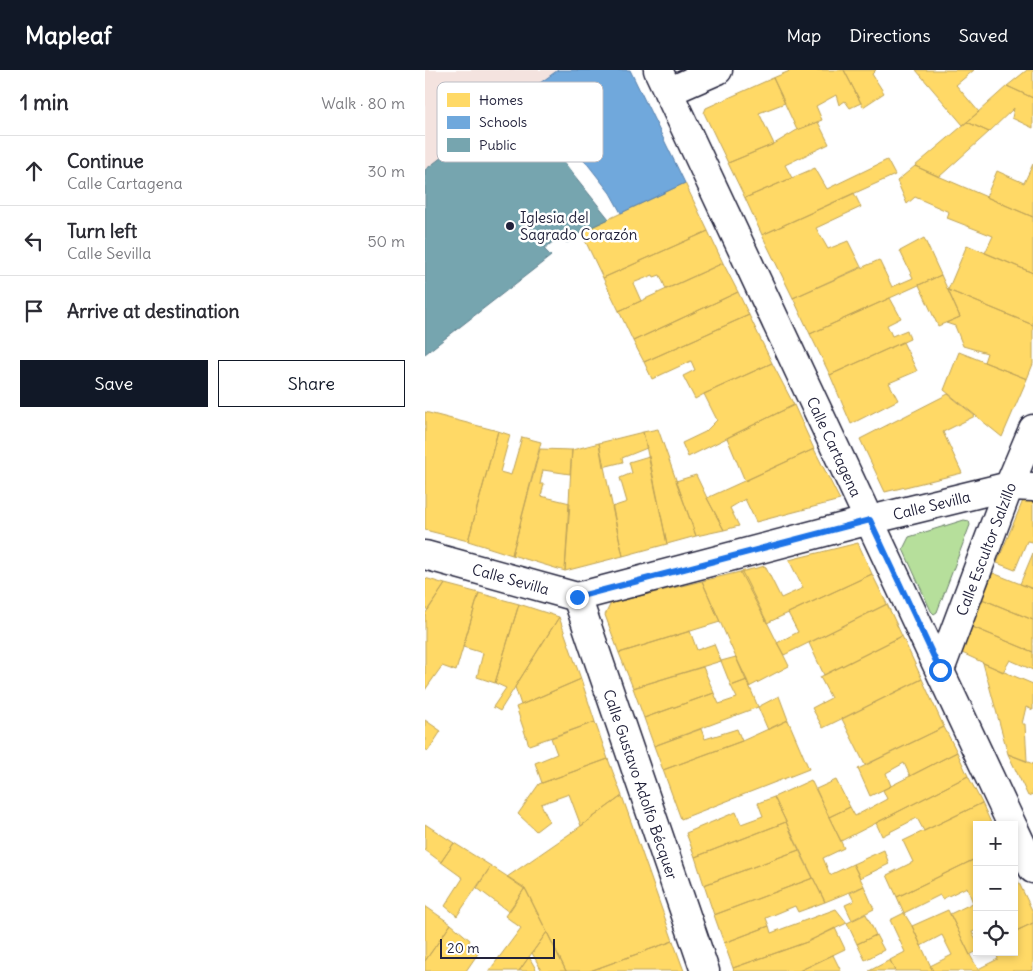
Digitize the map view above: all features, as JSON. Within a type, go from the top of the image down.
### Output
[{"type":"street","points":[[663,81],[718,70]]},
{"type":"street","name":"Calle Cartagena","points":[[663,81],[1010,821]]},
{"type":"street","name":"Calle Escultor Salzillo","points":[[940,670],[1021,487],[1033,429]]},
{"type":"street","name":"Calle Sevilla","points":[[425,555],[577,597],[870,520],[1021,487]]},
{"type":"street","name":"Calle Gustavo Adolfo Bécquer","points":[[577,597],[705,971]]},
{"type":"street","points":[[1018,837],[1033,869]]},
{"type":"shaded area","points":[[425,70],[558,70],[541,82],[437,82],[437,161],[425,170]]},
{"type":"green space","points":[[964,520],[969,521],[970,525],[937,612],[934,614],[903,549],[909,537]]},
{"type":"building: Homes","points":[[792,70],[844,70],[861,103],[850,108],[845,101],[839,105],[836,95],[816,106],[822,120],[797,130],[773,78]]},
{"type":"building: Homes","points":[[844,70],[876,70],[872,74],[884,93],[863,107]]},
{"type":"building: Homes","points":[[916,70],[974,70],[956,85],[979,112],[963,125]]},
{"type":"building: Homes","points":[[1027,70],[1033,70],[1033,98],[1007,86]]},
{"type":"building: Homes","points":[[773,78],[785,103],[759,113],[774,144],[728,163],[704,113],[706,108]]},
{"type":"building: Homes","points":[[1007,86],[1033,98],[1033,128],[1012,118],[1014,108],[989,132],[967,122]]},
{"type":"building: Homes","points":[[818,122],[829,144],[785,165],[792,178],[745,198],[728,163],[774,144],[797,130]]},
{"type":"building: Homes","points":[[967,122],[989,132],[939,177],[915,166]]},
{"type":"building: Homes","points":[[887,160],[895,175],[762,235],[745,198],[815,168],[827,189]]},
{"type":"building: Homes","points":[[1033,164],[1033,217],[986,197],[997,171],[1024,183]]},
{"type":"building: Homes","points":[[915,166],[1033,217],[1033,273],[985,253],[993,236],[947,218],[949,212],[915,197],[907,204],[897,181]]},
{"type":"building: Homes","points":[[685,183],[708,231],[603,278],[581,232]]},
{"type":"building: Homes","points":[[854,193],[861,207],[816,228],[828,249],[848,241],[861,267],[793,298],[762,235]]},
{"type":"building: Homes","points":[[708,231],[723,263],[666,289],[660,275],[654,277],[653,275],[633,283],[641,301],[619,311],[603,278]]},
{"type":"building: Homes","points":[[924,238],[941,275],[810,334],[793,298],[879,260],[892,287],[913,278],[900,251]]},
{"type":"building: Homes","points":[[967,245],[1033,273],[1033,325],[948,290]]},
{"type":"building: Homes","points":[[723,263],[738,292],[633,341],[619,311]]},
{"type":"building: Homes","points":[[941,275],[960,317],[938,326],[919,285]]},
{"type":"building: Homes","points":[[948,290],[1033,325],[1033,364],[1027,379],[984,362],[987,353],[963,346],[955,326],[946,323],[960,317]]},
{"type":"building: Homes","points":[[738,292],[749,315],[644,362],[633,341]]},
{"type":"building: Homes","points":[[890,298],[901,318],[887,325],[892,336],[907,330],[910,339],[830,375],[810,334]]},
{"type":"building: Homes","points":[[749,315],[772,363],[695,399],[683,376],[695,370],[691,361],[652,379],[644,362]]},
{"type":"building: Homes","points":[[903,342],[917,371],[889,383],[898,400],[851,424],[830,375]]},
{"type":"building: Homes","points":[[959,352],[1027,379],[1002,437],[944,390]]},
{"type":"building: Homes","points":[[772,363],[794,405],[688,457],[682,443],[705,432],[717,420],[704,394]]},
{"type":"building: Homes","points":[[948,394],[975,416],[943,432],[962,473],[885,492],[860,439]]},
{"type":"building: Homes","points":[[794,405],[814,449],[745,481],[727,438]]},
{"type":"building: Homes","points":[[425,412],[498,431],[468,541],[425,530]]},
{"type":"building: Homes","points":[[658,429],[696,536],[667,544],[643,432]]},
{"type":"building: Homes","points":[[498,431],[510,435],[500,472],[511,475],[522,437],[541,442],[512,555],[468,541]]},
{"type":"building: Homes","points":[[643,432],[647,448],[622,458],[623,462],[603,467],[599,443]]},
{"type":"building: Homes","points":[[599,443],[623,556],[565,571],[572,450]]},
{"type":"building: Homes","points":[[540,449],[572,450],[570,474],[543,470],[540,484],[544,484],[541,496],[570,503],[565,571],[512,555]]},
{"type":"building: Homes","points":[[814,449],[840,500],[756,522],[745,499],[730,508],[739,526],[724,530],[707,498]]},
{"type":"building: Homes","points":[[649,456],[667,544],[623,556],[612,507],[627,502],[620,478],[632,473],[629,462]]},
{"type":"building: Homes","points":[[696,475],[724,530],[696,536],[676,481]]},
{"type":"building: Homes","points":[[1033,496],[1033,542],[1027,541],[1015,570],[997,563],[1024,498]]},
{"type":"building: Homes","points":[[858,543],[872,574],[767,623],[740,572],[765,566],[781,598],[803,588],[789,560]]},
{"type":"building: Homes","points":[[1033,553],[1033,589],[1020,584]]},
{"type":"building: Homes","points":[[742,572],[789,666],[749,687],[702,581]]},
{"type":"building: Homes","points":[[993,573],[1033,589],[1033,620],[982,599]]},
{"type":"building: Homes","points":[[872,574],[887,604],[784,655],[777,643],[798,632],[788,613]]},
{"type":"building: Homes","points":[[425,578],[445,584],[428,610],[425,608]]},
{"type":"building: Homes","points":[[702,581],[720,622],[619,653],[605,615],[611,603]]},
{"type":"building: Homes","points":[[445,584],[479,593],[456,671],[442,666],[425,690],[425,614]]},
{"type":"building: Homes","points":[[479,593],[519,604],[495,683],[477,677],[483,653],[463,647]]},
{"type":"building: Homes","points":[[982,599],[1033,620],[1033,652],[970,626]]},
{"type":"building: Homes","points":[[519,604],[559,617],[500,711],[493,707],[506,688],[495,683]]},
{"type":"building: Homes","points":[[887,604],[902,636],[824,675],[809,643]]},
{"type":"building: Homes","points":[[559,617],[581,679],[521,705],[515,687]]},
{"type":"building: Homes","points":[[970,626],[1033,652],[1033,670],[1010,660],[1003,672],[960,652]]},
{"type":"building: Homes","points":[[690,631],[697,650],[714,644],[721,661],[633,688],[619,653]]},
{"type":"building: Homes","points":[[902,636],[922,679],[823,728],[812,708],[831,698],[820,677]]},
{"type":"building: Homes","points":[[736,657],[747,680],[731,686],[721,661]]},
{"type":"building: Homes","points":[[983,663],[1033,684],[1033,710],[1026,707],[1022,724],[1025,724],[1027,761],[1008,754]]},
{"type":"building: Homes","points":[[703,667],[714,693],[644,718],[633,688]]},
{"type":"building: Homes","points":[[581,679],[595,722],[529,745],[516,707]]},
{"type":"building: Homes","points":[[922,679],[944,727],[865,765],[842,719]]},
{"type":"building: Homes","points":[[747,680],[758,707],[654,746],[644,718],[714,693],[719,704],[737,698],[731,686]]},
{"type":"building: Homes","points":[[779,696],[788,720],[768,730],[758,707]]},
{"type":"building: Homes","points":[[425,720],[441,731],[428,751],[425,749]]},
{"type":"building: Homes","points":[[788,720],[809,769],[681,819],[663,770],[742,741]]},
{"type":"building: Homes","points":[[595,722],[608,759],[542,783],[535,763],[557,754],[551,738]]},
{"type":"building: Homes","points":[[944,727],[957,752],[910,776],[904,763],[886,773],[891,786],[870,796],[858,769]]},
{"type":"building: Homes","points":[[701,729],[705,739],[737,729],[742,741],[663,770],[654,746]]},
{"type":"building: Homes","points":[[957,752],[968,776],[841,841],[829,817],[850,807],[855,816],[887,799],[883,790]]},
{"type":"building: Homes","points":[[1008,754],[1033,764],[1033,794],[1028,796]]},
{"type":"building: Homes","points":[[608,759],[622,796],[581,826],[569,794],[541,804],[549,821],[536,831],[518,814],[539,784]]},
{"type":"building: Homes","points":[[968,776],[982,803],[924,831],[917,818],[882,836],[876,823]]},
{"type":"building: Homes","points":[[811,780],[844,848],[823,858],[830,875],[853,864],[864,886],[825,902],[774,797]]},
{"type":"building: Homes","points":[[836,780],[850,807],[829,817],[816,789]]},
{"type":"building: Homes","points":[[622,796],[673,941],[590,971],[566,971],[526,890],[507,877]]},
{"type":"building: Homes","points":[[774,797],[786,822],[695,857],[686,833],[736,812],[741,824],[763,816],[758,803]]},
{"type":"building: Homes","points":[[982,803],[990,821],[973,821],[973,860],[897,897],[887,875],[913,862],[903,841]]},
{"type":"building: Homes","points":[[786,822],[799,850],[704,885],[695,857]]},
{"type":"building: Homes","points":[[425,824],[454,843],[441,862],[425,850]]},
{"type":"building: Homes","points":[[454,843],[491,866],[457,916],[445,906],[463,878],[441,862]]},
{"type":"building: Homes","points":[[799,850],[813,878],[714,915],[704,885]]},
{"type":"building: Homes","points":[[884,850],[889,864],[860,878],[853,864]]},
{"type":"building: Homes","points":[[973,860],[973,903],[967,887],[942,899],[940,895],[904,913],[897,897]]},
{"type":"building: Homes","points":[[491,866],[525,888],[509,912],[477,888]]},
{"type":"building: Homes","points":[[813,878],[825,902],[798,912],[795,906],[766,918],[769,926],[724,943],[714,915]]},
{"type":"building: Homes","points":[[1018,881],[1033,912],[1033,923],[1018,930]]},
{"type":"building: Homes","points":[[864,886],[874,909],[852,920],[845,905],[854,901],[850,893]]},
{"type":"building: Homes","points":[[525,888],[547,932],[519,971],[489,971],[521,928],[505,916]]},
{"type":"building: Homes","points":[[973,903],[973,953],[970,955],[950,914]]},
{"type":"building: Homes","points":[[425,906],[451,924],[425,961]]},
{"type":"building: Homes","points":[[836,909],[847,923],[807,942],[733,968],[724,943],[769,926],[771,933]]},
{"type":"building: Homes","points":[[948,910],[979,971],[933,971],[930,966],[952,955],[942,935],[921,946],[912,926]]},
{"type":"building: Homes","points":[[904,913],[933,971],[895,971],[890,960],[905,952],[890,920]]},
{"type":"building: Homes","points":[[866,914],[876,935],[857,944],[847,923]]},
{"type":"building: Homes","points":[[1033,923],[1033,970],[979,971],[978,969],[998,959],[997,956],[1018,956],[1018,930]]},
{"type":"building: Homes","points":[[451,924],[470,940],[468,944],[479,952],[466,971],[425,971],[425,961]]},
{"type":"building: Homes","points":[[835,928],[845,949],[799,971],[734,971],[733,968],[807,942]]},
{"type":"building: Homes","points":[[547,932],[566,971],[542,971],[532,953]]},
{"type":"building: Homes","points":[[876,935],[884,950],[865,960],[857,944]]},
{"type":"building: Homes","points":[[673,941],[684,971],[590,971]]},
{"type":"building: Homes","points":[[833,955],[841,971],[799,971]]},
{"type":"building: Homes","points":[[529,957],[537,971],[519,971]]},
{"type":"building: Homes","points":[[890,960],[895,971],[869,971]]},
{"type":"building: Schools","points":[[558,70],[630,70],[685,183],[621,213],[610,193],[586,162],[603,162],[603,82],[541,82]]},
{"type":"building: Public","name":"Iglesia del Sagrado Corazón","points":[[437,161],[564,162],[609,219],[581,232],[567,243],[560,236],[544,249],[551,256],[425,354],[425,170]]},
{"type":"place","name":"Iglesia del Sagrado Corazón","points":[[510,226]]},
{"type":"route","points":[[577,597],[870,520],[940,670]]}]
